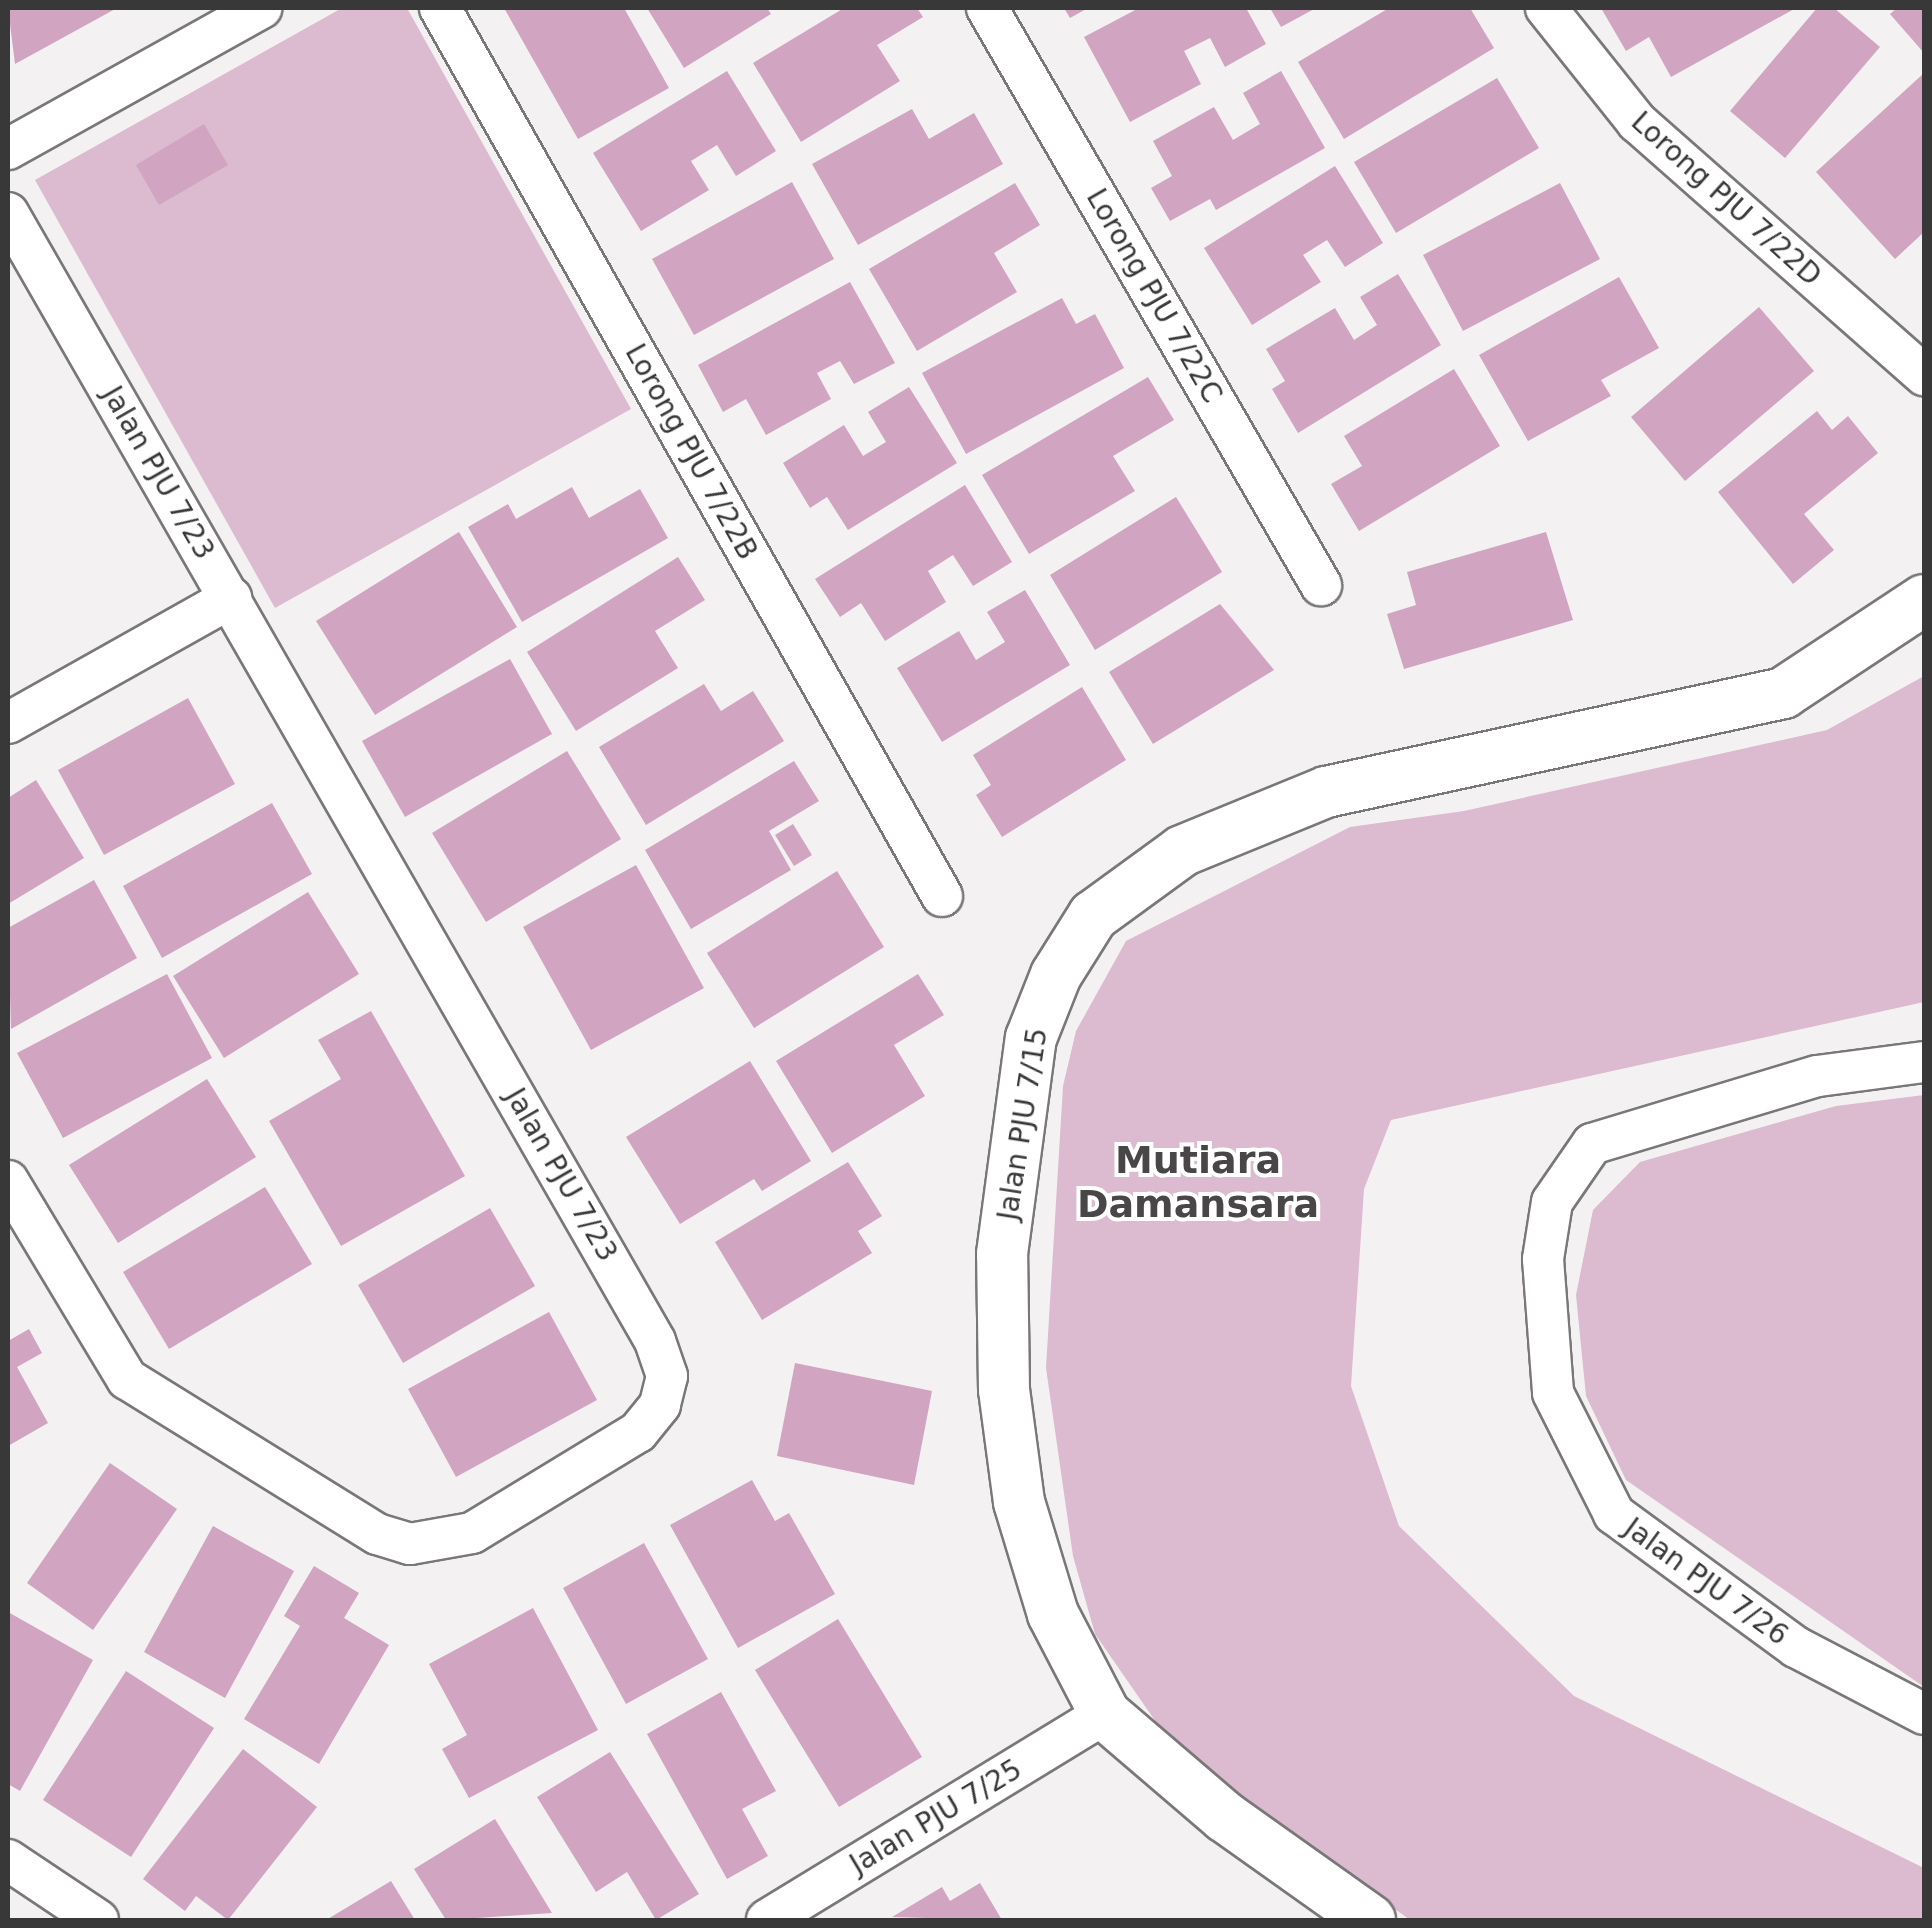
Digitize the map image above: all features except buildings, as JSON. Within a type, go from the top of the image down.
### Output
[{"type":"street","points":[[8,149],[261,8]]},
{"type":"street","name":"Lorong PJU 7/22B","points":[[440,8],[942,896]]},
{"type":"street","name":"Lorong PJU 7/22C","points":[[986,8],[1320,585]]},
{"type":"street","name":"Lorong PJU 7/22D","points":[[1546,8],[1636,122],[1924,375]]},
{"type":"street","name":"Jalan PJU 7/23","points":[[8,213],[655,1341],[667,1376],[660,1406],[638,1432],[472,1532],[410,1544],[377,1534],[127,1380],[8,1181]]},
{"type":"street","points":[[8,723],[231,598]]},
{"type":"street","name":"Jalan PJU 7/15","points":[[1370,1920],[1225,1816],[1106,1714],[1053,1614],[1019,1502],[1002,1312],[1032,1038],[1056,975],[1094,916],[1182,851],[1326,792],[1783,693],[1924,600]]},
{"type":"street","name":"Jalan PJU 7/26","points":[[1924,1062],[1817,1076],[1592,1144],[1552,1202],[1543,1258],[1553,1393],[1614,1514],[1796,1648],[1924,1714]]},
{"type":"street","name":"Jalan PJU 7/25","points":[[767,1920],[1106,1714]]},
{"type":"street","points":[[8,1860],[98,1920]]},
{"type":"shaded area","points":[[342,8],[407,8],[631,409],[275,608],[35,180]]},
{"type":"shaded area","points":[[1924,676],[1924,1002],[1391,1120],[1364,1189],[1351,1386],[1399,1526],[1574,1696],[1924,1868],[1924,1920],[1410,1920],[1174,1748],[1095,1634],[1073,1556],[1046,1368],[1063,1086],[1076,1031],[1126,941],[1350,827],[1464,811],[1827,730]]},
{"type":"shaded area","points":[[1924,1095],[1924,1687],[1626,1480],[1586,1396],[1576,1295],[1593,1210],[1640,1162],[1836,1106]]},
{"type":"district","name":"Mutiara Damansara","points":[[1198,1183]]}]
